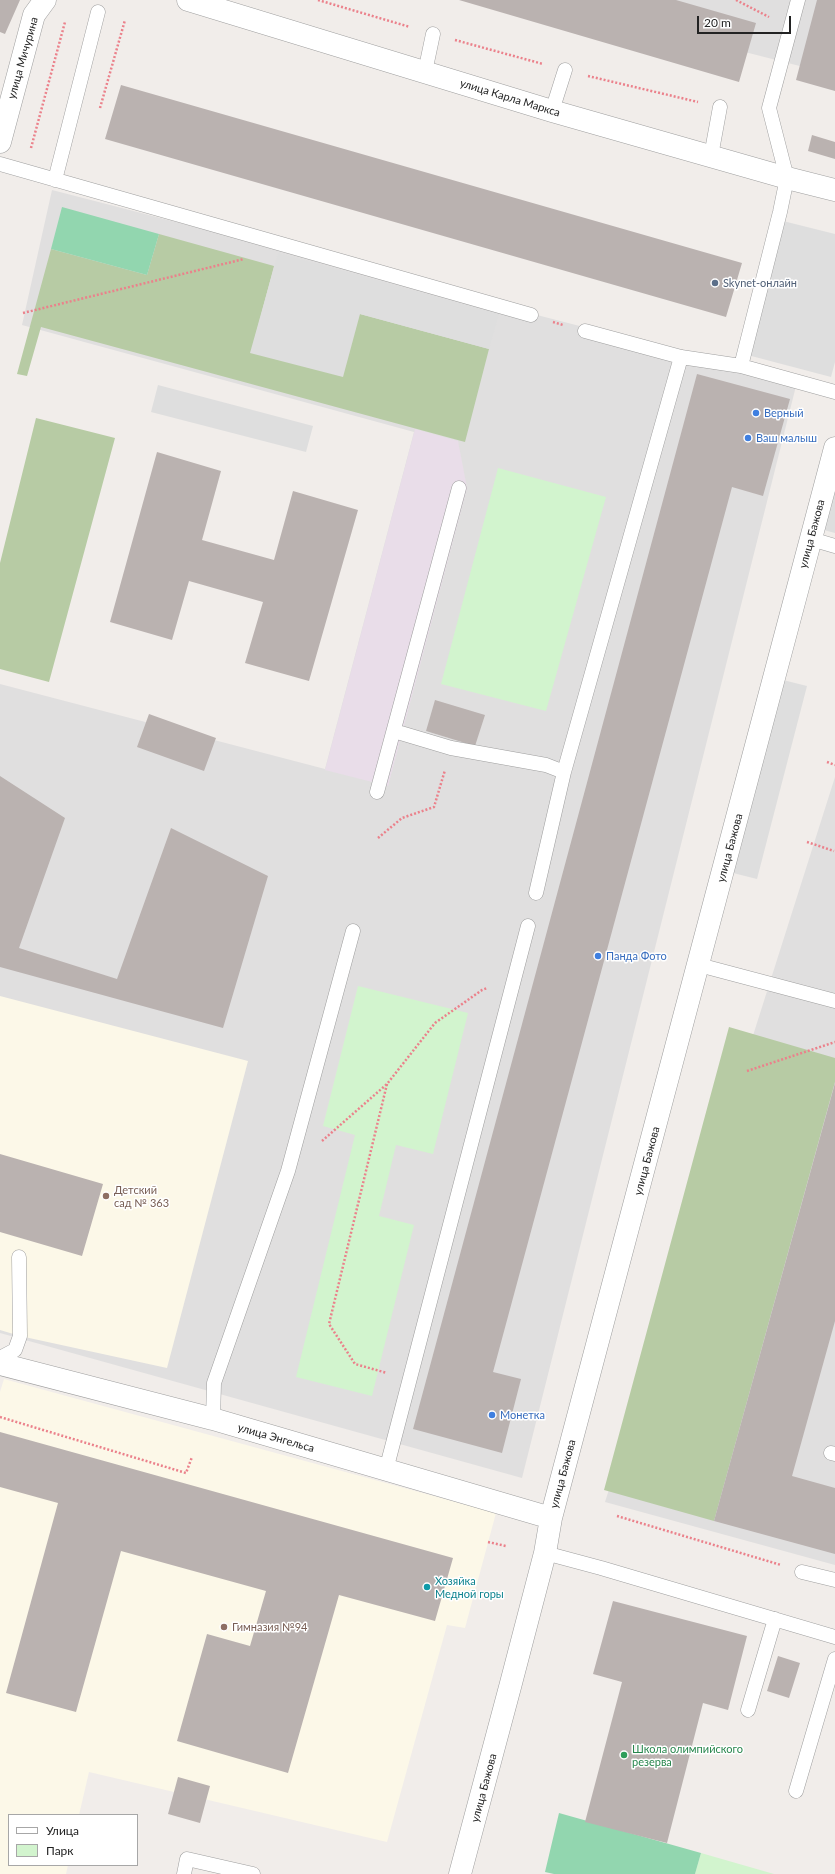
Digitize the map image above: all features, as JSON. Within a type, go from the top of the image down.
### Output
[{"type":"street","name":"улица Мичурина","points":[[0,142],[34,15],[45,0]]},
{"type":"street","name":"улица Карла Маркса","points":[[188,0],[552,111],[787,178],[835,190]]},
{"type":"street","name":"улица Бажова","points":[[460,1874],[544,1553],[551,1518],[835,448]]},
{"type":"street","name":"улица Энгельса","points":[[0,1364],[213,1419],[551,1518]]},
{"type":"lane","points":[[741,366],[780,212],[787,178],[769,108],[798,0]]},
{"type":"lane","points":[[55,180],[98,12]]},
{"type":"lane","points":[[425,72],[433,34]]},
{"type":"lane","points":[[552,111],[565,70]]},
{"type":"lane","points":[[711,156],[720,107]]},
{"type":"lane","points":[[0,164],[531,315]]},
{"type":"lane","points":[[585,332],[681,357],[741,366],[835,392]]},
{"type":"lane","points":[[536,893],[564,772],[681,357]]},
{"type":"lane","points":[[377,792],[459,488]]},
{"type":"lane","points":[[811,539],[835,546]]},
{"type":"lane","points":[[394,731],[451,748],[546,765],[564,772]]},
{"type":"lane","points":[[386,1470],[528,926]]},
{"type":"lane","points":[[213,1419],[214,1383],[288,1171],[353,931]]},
{"type":"lane","points":[[699,965],[835,1001]]},
{"type":"lane","points":[[0,1358],[15,1350],[20,1336],[19,1257]]},
{"type":"lane","points":[[544,1553],[601,1568],[835,1637]]},
{"type":"lane","points":[[802,1572],[835,1580]]},
{"type":"lane","points":[[748,1710],[775,1619]]},
{"type":"lane","points":[[796,1791],[835,1658]]},
{"type":"lane","points":[[184,1874],[187,1859],[253,1874]]},
{"type":"path","points":[[318,0],[407,26]]},
{"type":"path","points":[[736,0],[790,28]]},
{"type":"path","points":[[55,180],[29,154],[66,19]]},
{"type":"path","points":[[23,313],[245,259]]},
{"type":"path","points":[[531,315],[585,332]]},
{"type":"path","points":[[378,838],[402,818],[434,807],[451,748]]},
{"type":"path","points":[[827,762],[835,765]]},
{"type":"path","points":[[807,842],[834,851]]},
{"type":"path","points":[[288,1171],[387,1084],[435,1023],[482,990],[514,980]]},
{"type":"path","points":[[747,1071],[835,1042]]},
{"type":"path","points":[[387,1084],[329,1324],[355,1364],[410,1379]]},
{"type":"path","points":[[0,1417],[186,1473],[192,1458]]},
{"type":"path","points":[[617,1516],[802,1572]]},
{"type":"path","points":[[488,1542],[506,1546]]},
{"type":"shaded area","points":[[541,0],[835,0],[835,75]]},
{"type":"shaded area","points":[[52,190],[797,382],[522,1478],[0,1333],[0,684],[325,769],[414,432],[22,325]]},
{"type":"shaded area","points":[[775,219],[835,234],[835,362],[831,377],[740,353]]},
{"type":"shaded area","points":[[278,253],[499,314],[489,349],[360,314],[343,377],[250,353]]},
{"type":"shaded area","points":[[158,385],[313,426],[306,452],[151,412]]},
{"type":"shaded area","points":[[415,429],[458,441],[467,488],[388,786],[325,770]]},
{"type":"shaded area","points":[[835,472],[835,533],[820,529]]},
{"type":"shaded area","points":[[779,679],[807,686],[757,879],[729,872]]},
{"type":"shaded area","points":[[835,777],[835,1565],[605,1502]]},
{"type":"shaded area","name":"Детский сад № 363","points":[[0,996],[248,1061],[167,1368],[20,1336],[0,1330]]},
{"type":"shaded area","name":"Гимназия №94","points":[[4,1379],[496,1513],[465,1628],[447,1625],[387,1842],[89,1772],[79,1814],[8,1814],[8,1866],[68,1866],[66,1874],[0,1874],[0,1392]]},
{"type":"green space","points":[[62,207],[159,234],[147,275],[51,249]]},
{"type":"green space","points":[[159,234],[274,266],[251,353],[360,314],[489,349],[465,442],[41,327],[27,376],[17,374],[51,249],[147,275]]},
{"type":"green space","points":[[36,418],[115,438],[49,682],[0,669],[0,563]]},
{"type":"green space","points":[[498,468],[606,497],[546,711],[441,684]]},
{"type":"green space","points":[[358,986],[468,1013],[433,1154],[396,1145],[379,1216],[414,1225],[372,1396],[296,1377],[355,1135],[323,1126]]},
{"type":"green space","points":[[729,1027],[835,1058],[835,1082],[714,1521],[604,1490]]},
{"type":"green space","points":[[559,1813],[701,1853],[695,1874],[554,1874],[545,1872]]},
{"type":"green space","points":[[701,1853],[774,1874],[695,1874]]},
{"type":"building","points":[[0,0],[20,0],[5,34],[0,32]]},
{"type":"building","points":[[459,0],[676,0],[756,23],[739,82]]},
{"type":"building","points":[[817,0],[835,0],[835,91],[796,80]]},
{"type":"building","points":[[121,85],[742,263],[726,317],[105,139]]},
{"type":"building","points":[[812,135],[835,142],[835,159],[808,151]]},
{"type":"building","points":[[697,374],[790,399],[763,496],[732,487],[493,1372],[521,1379],[502,1453],[413,1429]]},
{"type":"building","points":[[157,452],[221,471],[202,540],[274,560],[293,491],[358,510],[309,681],[245,663],[263,602],[189,581],[172,640],[110,622]]},
{"type":"building","points":[[435,700],[485,715],[475,746],[426,731]]},
{"type":"building","points":[[149,714],[216,738],[204,771],[137,747]]},
{"type":"building","points":[[0,776],[65,818],[19,948],[117,979],[171,828],[268,876],[223,1028],[0,967]]},
{"type":"building","points":[[835,1083],[835,1321],[792,1476],[835,1488],[835,1554],[714,1521]]},
{"type":"building","points":[[0,1154],[103,1184],[82,1256],[0,1232]]},
{"type":"building","points":[[0,1432],[453,1558],[435,1621],[339,1595],[288,1773],[177,1741],[207,1634],[250,1646],[266,1591],[121,1551],[76,1712],[6,1693],[58,1503],[0,1487]]},
{"type":"building","points":[[613,1601],[747,1636],[728,1710],[703,1703],[667,1843],[585,1822],[622,1682],[593,1674]]},
{"type":"building","points":[[778,1656],[800,1663],[789,1698],[767,1691]]},
{"type":"building","points":[[178,1777],[210,1786],[200,1823],[168,1814]]},
{"type":"place","name":"Skynet-онлайн","points":[[715,283]]},
{"type":"place","name":"Верный","points":[[756,413]]},
{"type":"place","name":"Ваш малыш","points":[[748,438]]},
{"type":"place","name":"Панда Фото","points":[[598,956]]},
{"type":"place","name":"Детский сад № 363","points":[[106,1196]]},
{"type":"place","name":"Монетка","points":[[492,1415]]},
{"type":"place","name":"Хозяйка Медной горы","points":[[427,1587]]},
{"type":"place","name":"Гимназия №94","points":[[224,1627]]},
{"type":"place","name":"Школа олимпийского резерва","points":[[624,1755]]}]
